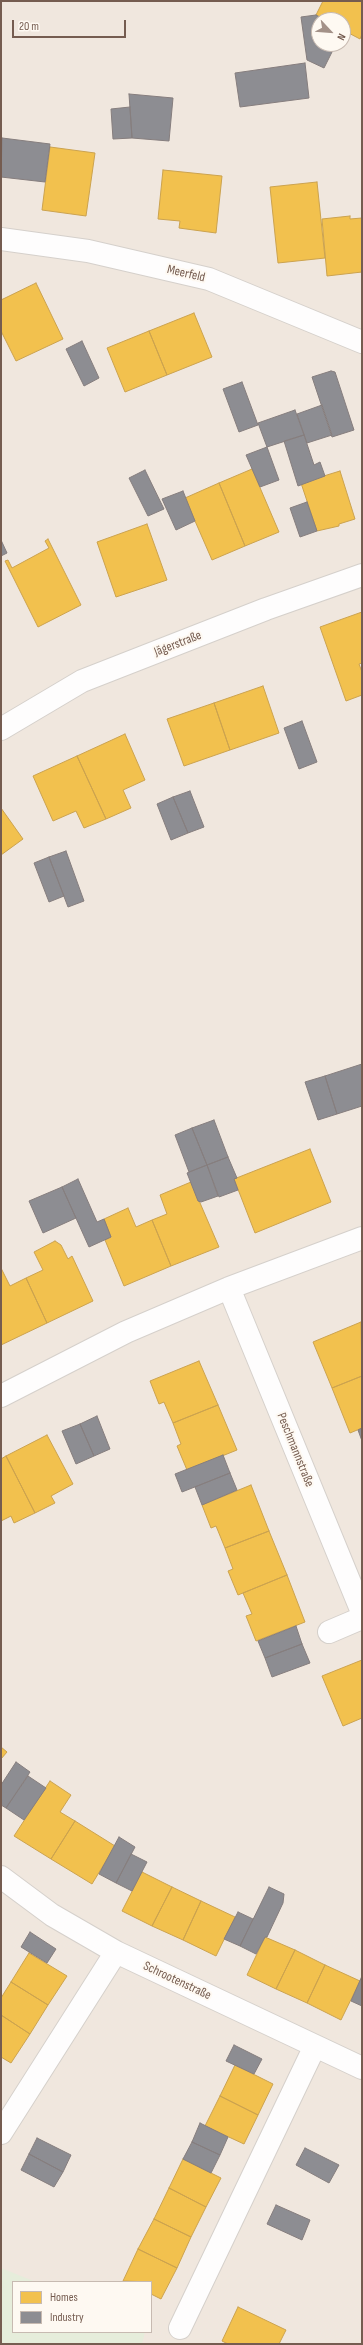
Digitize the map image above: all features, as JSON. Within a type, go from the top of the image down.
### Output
[{"type":"street","name":"Meerfeld","points":[[1,239],[88,251],[209,279],[362,342]]},
{"type":"street","name":"Jägerstraße","points":[[1,730],[82,681],[266,609],[362,575]]},
{"type":"street","points":[[1,1396],[126,1332],[229,1288],[362,1238]]},
{"type":"street","name":"Peschmannstraße","points":[[229,1288],[362,1612]]},
{"type":"street","points":[[329,1632],[362,1618]]},
{"type":"street","name":"Schrootenstraße","points":[[1,1877],[52,1915],[116,1952],[362,2068]]},
{"type":"street","points":[[1,2133],[116,1952]]},
{"type":"street","points":[[180,2328],[315,2046]]},
{"type":"shaded area","points":[[1,1],[362,1],[362,2344],[1,2344]]},
{"type":"green space","points":[[1,2268],[34,2281],[12,2281],[12,2333],[145,2333],[142,2344],[1,2344]]},
{"type":"building: Homes","points":[[323,1],[362,1],[362,34],[360,39],[351,34],[351,12],[318,12]]},
{"type":"building: Homes","points":[[50,147],[95,153],[86,216],[42,210]]},
{"type":"building: Homes","points":[[163,170],[222,176],[216,233],[179,228],[180,221],[158,219]]},
{"type":"building: Homes","points":[[317,182],[325,258],[278,263],[270,187]]},
{"type":"building: Homes","points":[[350,216],[350,219],[362,218],[362,272],[327,276],[322,219]]},
{"type":"building: Homes","points":[[36,283],[63,339],[16,361],[1,331],[1,300]]},
{"type":"building: Homes","points":[[194,313],[212,357],[167,375],[149,331]]},
{"type":"building: Homes","points":[[149,331],[167,375],[125,392],[107,348]]},
{"type":"building: Homes","points":[[252,469],[279,532],[245,546],[219,483]]},
{"type":"building: Homes","points":[[340,471],[355,519],[339,524],[339,526],[317,531],[301,483]]},
{"type":"building: Homes","points":[[219,483],[245,546],[212,560],[185,498]]},
{"type":"building: Homes","points":[[147,524],[167,580],[116,597],[97,542]]},
{"type":"building: Homes","points":[[48,539],[81,605],[38,627],[5,561],[8,560],[12,568],[49,548],[45,541]]},
{"type":"building: Homes","points":[[362,612],[362,663],[359,664],[362,672],[362,695],[346,701],[320,627]]},
{"type":"building: Homes","points":[[263,686],[279,733],[230,750],[214,703]]},
{"type":"building: Homes","points":[[214,703],[230,750],[184,766],[167,719]]},
{"type":"building: Homes","points":[[125,734],[145,780],[123,790],[131,808],[106,819],[77,756]]},
{"type":"building: Homes","points":[[77,756],[106,819],[84,828],[76,811],[53,821],[33,776]]},
{"type":"building: Homes","points":[[1,808],[23,839],[1,855]]},
{"type":"building: Homes","points":[[310,1149],[331,1202],[255,1233],[234,1179]]},
{"type":"building: Homes","points":[[191,1182],[219,1247],[171,1266],[152,1220],[167,1214],[160,1195]]},
{"type":"building: Homes","points":[[128,1208],[136,1227],[152,1220],[171,1266],[124,1286],[105,1240],[111,1237],[104,1219]]},
{"type":"building: Homes","points":[[55,1241],[61,1245],[68,1259],[72,1256],[93,1301],[47,1323],[26,1278],[43,1270],[34,1252]]},
{"type":"building: Homes","points":[[1,1268],[10,1286],[26,1278],[47,1323],[1,1345]]},
{"type":"building: Homes","points":[[361,1322],[362,1376],[332,1388],[313,1342]]},
{"type":"building: Homes","points":[[199,1361],[218,1405],[173,1423],[164,1402],[159,1404],[150,1381]]},
{"type":"building: Homes","points":[[362,1376],[362,1428],[350,1433],[332,1388]]},
{"type":"building: Homes","points":[[218,1405],[237,1450],[187,1470],[177,1446],[181,1444],[173,1423]]},
{"type":"building: Homes","points":[[47,1435],[73,1484],[51,1496],[55,1503],[35,1513],[6,1456]]},
{"type":"building: Homes","points":[[6,1456],[35,1513],[14,1523],[11,1516],[1,1521],[1,1459]]},
{"type":"building: Homes","points":[[251,1485],[269,1531],[225,1548],[216,1526],[211,1528],[202,1505]]},
{"type":"building: Homes","points":[[269,1531],[287,1575],[238,1595],[228,1571],[233,1569],[225,1548]]},
{"type":"building: Homes","points":[[287,1575],[305,1622],[256,1641],[246,1616],[252,1614],[243,1593]]},
{"type":"building: Homes","points":[[362,1660],[362,1718],[343,1726],[322,1676]]},
{"type":"building: Homes","points":[[1,1747],[7,1752],[1,1759]]},
{"type":"building: Homes","points":[[50,1781],[71,1795],[60,1812],[75,1821],[51,1859],[14,1836]]},
{"type":"building: Homes","points":[[75,1821],[115,1846],[92,1884],[51,1859]]},
{"type":"building: Homes","points":[[142,1872],[172,1887],[152,1926],[122,1911]]},
{"type":"building: Homes","points":[[172,1887],[201,1901],[183,1940],[152,1926]]},
{"type":"building: Homes","points":[[201,1901],[235,1917],[216,1956],[183,1940]]},
{"type":"building: Homes","points":[[265,1937],[295,1950],[276,1989],[247,1975]]},
{"type":"building: Homes","points":[[295,1950],[325,1965],[307,2003],[276,1989]]},
{"type":"building: Homes","points":[[29,1953],[67,1976],[48,2005],[11,1982]]},
{"type":"building: Homes","points":[[325,1965],[360,1981],[341,2020],[307,2003]]},
{"type":"building: Homes","points":[[11,1982],[48,2005],[30,2034],[1,2015],[1,1998]]},
{"type":"building: Homes","points":[[1,2015],[30,2034],[11,2063],[1,2057]]},
{"type":"building: Homes","points":[[235,2065],[273,2084],[258,2115],[220,2096]]},
{"type":"building: Homes","points":[[220,2096],[258,2115],[244,2144],[205,2126]]},
{"type":"building: Homes","points":[[183,2159],[221,2178],[206,2207],[169,2188]]},
{"type":"building: Homes","points":[[169,2188],[206,2207],[191,2237],[154,2219]]},
{"type":"building: Homes","points":[[154,2219],[191,2237],[177,2268],[138,2249]]},
{"type":"building: Homes","points":[[138,2249],[177,2268],[161,2299],[152,2294],[152,2281],[123,2281]]},
{"type":"building: Homes","points":[[238,2307],[286,2330],[279,2344],[228,2344],[222,2341]]},
{"type":"building: Industry","points":[[311,16],[311,52],[332,52],[324,68],[307,60],[301,17]]},
{"type":"building: Industry","points":[[305,63],[309,98],[240,107],[235,73]]},
{"type":"building: Industry","points":[[129,94],[173,98],[169,141],[132,138]]},
{"type":"building: Industry","points":[[130,107],[132,138],[113,139],[111,109]]},
{"type":"building: Industry","points":[[2,138],[50,144],[45,182],[1,177]]},
{"type":"building: Industry","points":[[82,341],[99,378],[84,386],[66,349]]},
{"type":"building: Industry","points":[[331,371],[335,372],[354,430],[332,437],[312,377]]},
{"type":"building: Industry","points":[[242,382],[258,425],[239,432],[223,389]]},
{"type":"building: Industry","points":[[322,405],[332,435],[307,443],[297,414]]},
{"type":"building: Industry","points":[[295,410],[304,435],[267,447],[258,423]]},
{"type":"building: Industry","points":[[304,435],[314,465],[320,462],[325,476],[298,486],[284,441]]},
{"type":"building: Industry","points":[[267,447],[279,480],[260,487],[246,455]]},
{"type":"building: Industry","points":[[145,470],[164,509],[148,516],[129,478]]},
{"type":"building: Industry","points":[[183,491],[195,521],[176,530],[162,499]]},
{"type":"building: Industry","points":[[307,502],[317,531],[300,537],[290,508]]},
{"type":"building: Industry","points":[[1,540],[7,553],[1,556]]},
{"type":"building: Industry","points":[[302,721],[317,762],[299,769],[284,728]]},
{"type":"building: Industry","points":[[190,791],[204,827],[188,833],[173,797]]},
{"type":"building: Industry","points":[[173,797],[188,833],[171,840],[157,804]]},
{"type":"building: Industry","points":[[66,851],[84,901],[68,907],[49,857]]},
{"type":"building: Industry","points":[[49,857],[64,896],[49,902],[34,863]]},
{"type":"building: Industry","points":[[362,1064],[362,1106],[337,1114],[325,1076]]},
{"type":"building: Industry","points":[[325,1076],[337,1114],[318,1120],[305,1082]]},
{"type":"building: Industry","points":[[214,1120],[228,1157],[207,1165],[192,1128]]},
{"type":"building: Industry","points":[[192,1128],[207,1165],[189,1172],[175,1135]]},
{"type":"building: Industry","points":[[228,1157],[237,1178],[234,1179],[238,1190],[219,1197],[207,1165]]},
{"type":"building: Industry","points":[[207,1165],[218,1196],[201,1202],[198,1201],[187,1173]]},
{"type":"building: Industry","points":[[78,1179],[97,1222],[104,1219],[111,1237],[89,1247],[62,1187]]},
{"type":"building: Industry","points":[[62,1187],[76,1218],[43,1233],[29,1201]]},
{"type":"building: Industry","points":[[97,1416],[110,1449],[94,1456],[80,1424]]},
{"type":"building: Industry","points":[[80,1424],[94,1456],[76,1464],[62,1431]]},
{"type":"building: Industry","points":[[362,1428],[362,1441],[358,1430]]},
{"type":"building: Industry","points":[[223,1455],[230,1473],[182,1492],[175,1474]]},
{"type":"building: Industry","points":[[230,1473],[237,1490],[202,1505],[195,1487]]},
{"type":"building: Industry","points":[[296,1626],[302,1644],[265,1658],[258,1641]]},
{"type":"building: Industry","points":[[302,1644],[310,1663],[272,1677],[265,1658]]},
{"type":"building: Industry","points":[[16,1762],[30,1772],[6,1808],[1,1805],[1,1785]]},
{"type":"building: Industry","points":[[28,1776],[46,1788],[24,1820],[6,1808]]},
{"type":"building: Industry","points":[[119,1837],[135,1847],[116,1883],[99,1874]]},
{"type":"building: Industry","points":[[131,1854],[147,1862],[132,1891],[116,1883]]},
{"type":"building: Industry","points":[[269,1887],[284,1894],[283,1903],[267,1937],[265,1937],[256,1954],[240,1946]]},
{"type":"building: Industry","points":[[238,1912],[253,1919],[240,1946],[224,1939]]},
{"type":"building: Industry","points":[[30,1932],[56,1949],[47,1963],[21,1947]]},
{"type":"building: Industry","points":[[362,1976],[362,2006],[351,2001]]},
{"type":"building: Industry","points":[[234,2045],[262,2059],[254,2074],[226,2061]]},
{"type":"building: Industry","points":[[200,2123],[228,2137],[220,2155],[192,2142]]},
{"type":"building: Industry","points":[[37,2138],[71,2155],[63,2172],[29,2154]]},
{"type":"building: Industry","points":[[192,2142],[220,2155],[211,2173],[183,2159]]},
{"type":"building: Industry","points":[[305,2148],[339,2165],[329,2183],[296,2165]]},
{"type":"building: Industry","points":[[29,2154],[63,2172],[54,2187],[21,2170]]},
{"type":"building: Industry","points":[[276,2205],[310,2220],[302,2240],[267,2224]]}]
